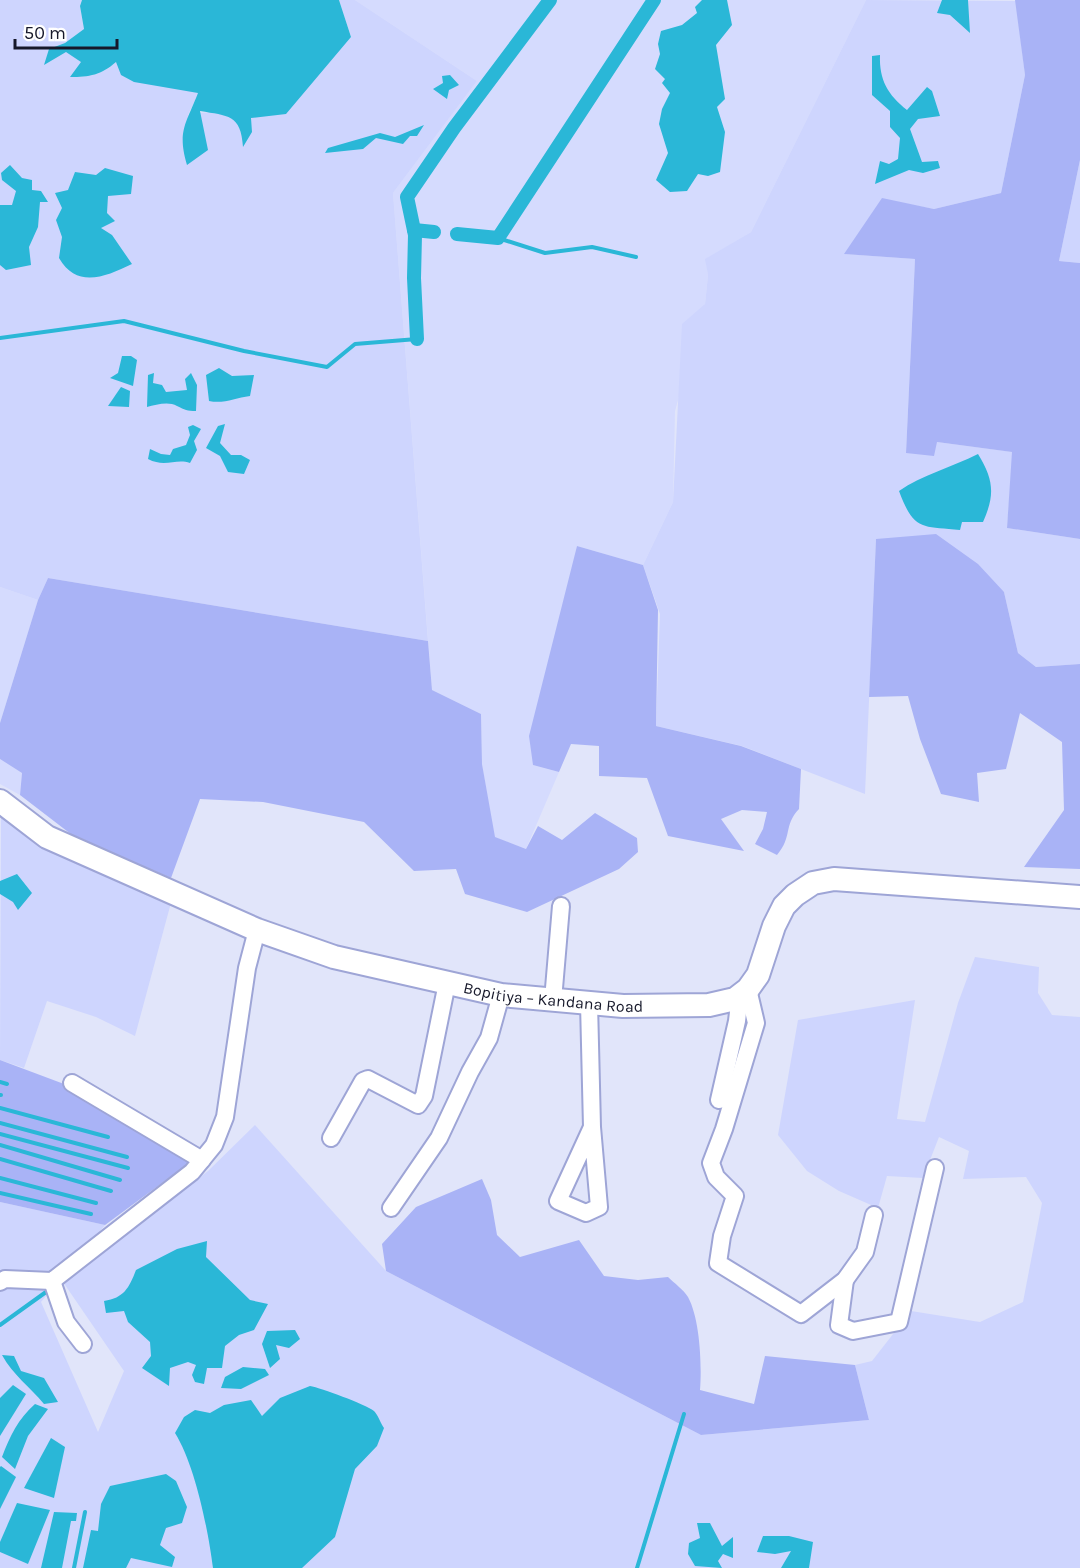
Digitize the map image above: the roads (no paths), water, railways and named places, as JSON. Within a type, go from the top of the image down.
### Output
[{"type":"main road","name":"Bopitiya – Kandana Road","points":[[0,801],[47,837],[257,930],[334,957],[501,995],[623,1006],[709,1005],[744,992]]},
{"type":"main road","points":[[744,992],[758,975],[774,926],[784,906],[795,894],[813,883],[853,878],[1080,897]]},
{"type":"street","points":[[553,1000],[561,906]]},
{"type":"street","points":[[0,1282],[5,1279],[52,1281],[192,1172],[214,1145],[225,1117],[247,969],[257,930]]},
{"type":"street","points":[[331,1138],[363,1082],[368,1079],[418,1106],[424,1096],[447,983]]},
{"type":"street","points":[[719,1100],[744,992]]},
{"type":"street","points":[[744,992],[756,1023],[724,1130],[711,1163],[716,1177],[735,1196],[722,1236],[718,1263],[801,1314],[845,1280],[865,1252],[874,1215]]},
{"type":"street","points":[[391,1208],[440,1138],[470,1071],[489,1038],[501,995]]},
{"type":"street","points":[[589,1003],[592,1127],[599,1208],[586,1213],[558,1201],[592,1127]]},
{"type":"street","points":[[72,1083],[202,1160]]},
{"type":"street","points":[[845,1280],[839,1325],[853,1331],[899,1322],[935,1168]]},
{"type":"street","points":[[52,1281],[66,1322],[83,1344]]},
{"type":"waterway","points":[[417,339],[414,278],[415,235],[407,197],[454,128],[550,0]]},
{"type":"waterway","points":[[457,234],[498,238],[654,0]]},
{"type":"waterway","points":[[414,230],[434,232]]},
{"type":"waterway","points":[[498,238],[545,253],[592,247],[636,257]]},
{"type":"waterway","points":[[0,338],[124,321],[244,351],[327,367],[355,344],[417,339]]},
{"type":"waterway","points":[[0,1082],[7,1084]]},
{"type":"waterway","points":[[0,1108],[108,1137]]},
{"type":"waterway","points":[[0,1123],[127,1157]]},
{"type":"waterway","points":[[0,1134],[128,1168]]},
{"type":"waterway","points":[[0,1145],[120,1180]]},
{"type":"waterway","points":[[0,1159],[111,1191]]},
{"type":"waterway","points":[[0,1178],[96,1203]]},
{"type":"waterway","points":[[0,1193],[91,1214]]},
{"type":"waterway","points":[[0,1325],[46,1292]]},
{"type":"waterway","points":[[637,1568],[684,1414]]},
{"type":"waterway","points":[[74,1568],[85,1512]]}]
